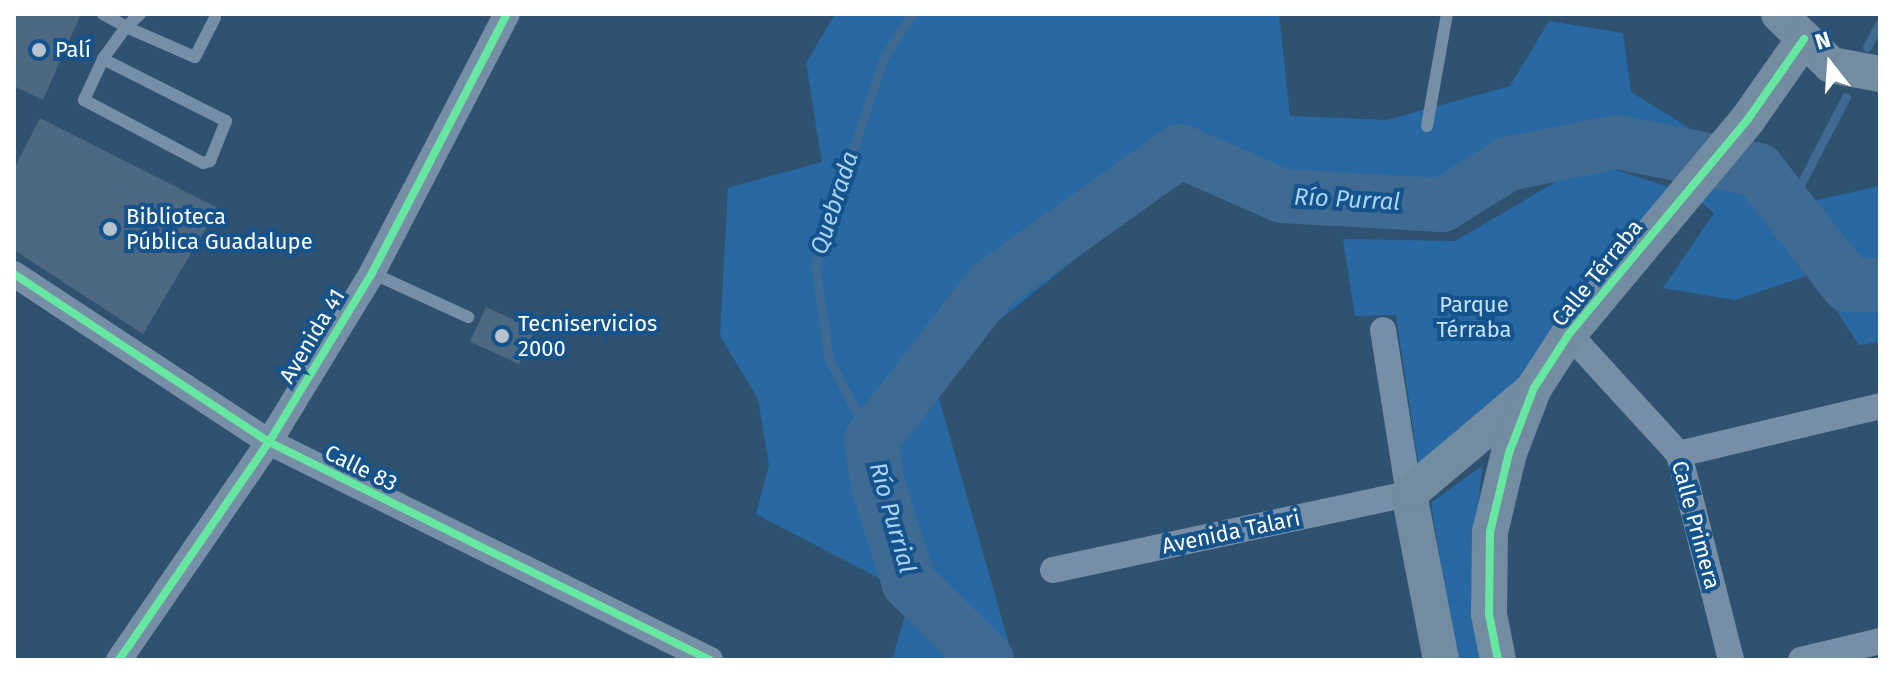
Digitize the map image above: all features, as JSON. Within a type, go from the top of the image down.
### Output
[{"type":"street","name":"Avenida 41","points":[[119,660],[269,442],[372,273],[507,14]]},
{"type":"street","points":[[1779,14],[1831,65],[1880,74]]},
{"type":"street","name":"Calle Térraba","points":[[1498,660],[1489,614],[1490,532],[1509,453],[1534,388],[1569,334],[1748,119],[1804,39]]},
{"type":"street","name":"Calle 83","points":[[14,274],[269,442],[710,660]]},
{"type":"street","points":[[1383,330],[1409,494],[1441,660]]},
{"type":"street","name":"Calle Primera","points":[[1569,334],[1679,454],[1731,660]]},
{"type":"street","name":"Calle Térraba","points":[[1409,494],[1534,388]]},
{"type":"street","points":[[1679,454],[1880,406]]},
{"type":"street","name":"Avenida Talari","points":[[1053,570],[1409,494]]},
{"type":"street","points":[[1801,660],[1880,641]]},
{"type":"lane","points":[[103,14],[195,57],[215,18]]},
{"type":"lane","points":[[103,59],[226,121],[210,161],[203,163],[87,103],[84,96],[103,59],[126,27],[140,14]]},
{"type":"lane","points":[[1427,126],[1447,14]]},
{"type":"lane","points":[[372,273],[468,317]]},
{"type":"green space","points":[[835,14],[1279,14],[1290,116],[1387,120],[1510,86],[1549,21],[1623,33],[1631,92],[1712,142],[1782,156],[1804,203],[1880,186],[1880,342],[1859,345],[1812,274],[1735,300],[1663,288],[1714,213],[1666,173],[1601,151],[1475,209],[1184,172],[932,374],[1011,651],[1003,660],[892,660],[911,595],[756,514],[769,465],[758,399],[720,336],[728,188],[822,162],[806,63]]},
{"type":"green space","name":"Parque Térraba","points":[[1590,162],[1669,187],[1533,369],[1419,468],[1396,315],[1355,316],[1343,239],[1455,241]]},
{"type":"green space","points":[[1482,466],[1471,586],[1487,660],[1457,660],[1431,503]]},
{"type":"building","name":"Palí","points":[[14,14],[81,14],[43,100],[14,86]]},
{"type":"building","name":"Biblioteca Pública Guadalupe","points":[[40,118],[218,208],[143,334],[14,250],[14,169]]},
{"type":"building","name":"Tecniservicios 2000","points":[[486,307],[535,330],[519,364],[470,341]]},
{"type":"waterway","name":"Quebrada","points":[[871,441],[829,359],[815,264],[884,57],[912,14]]},
{"type":"waterway","points":[[1867,47],[1880,23]]},
{"type":"waterway","points":[[1788,208],[1846,97]]},
{"type":"waterway","name":"Río Purral","points":[[987,660],[909,583],[878,485],[871,441],[992,285],[1180,151],[1282,196],[1442,205],[1508,164],[1617,142],[1758,170],[1848,285],[1880,285]]},
{"type":"cycle path","points":[[119,660],[269,442],[372,273],[507,14]]},
{"type":"cycle path","points":[[1498,660],[1489,614],[1490,532],[1509,453],[1534,388],[1569,334],[1748,119],[1804,39]]},
{"type":"cycle path","points":[[14,274],[269,442],[710,660]]},
{"type":"place","name":"Palí","points":[[39,50]]},
{"type":"place","name":"Biblioteca Pública Guadalupe","points":[[110,229]]},
{"type":"place","name":"Tecniservicios 2000","points":[[502,336]]},
{"type":"water label","name":"Río Purrial","points":[[892,518]]}]
